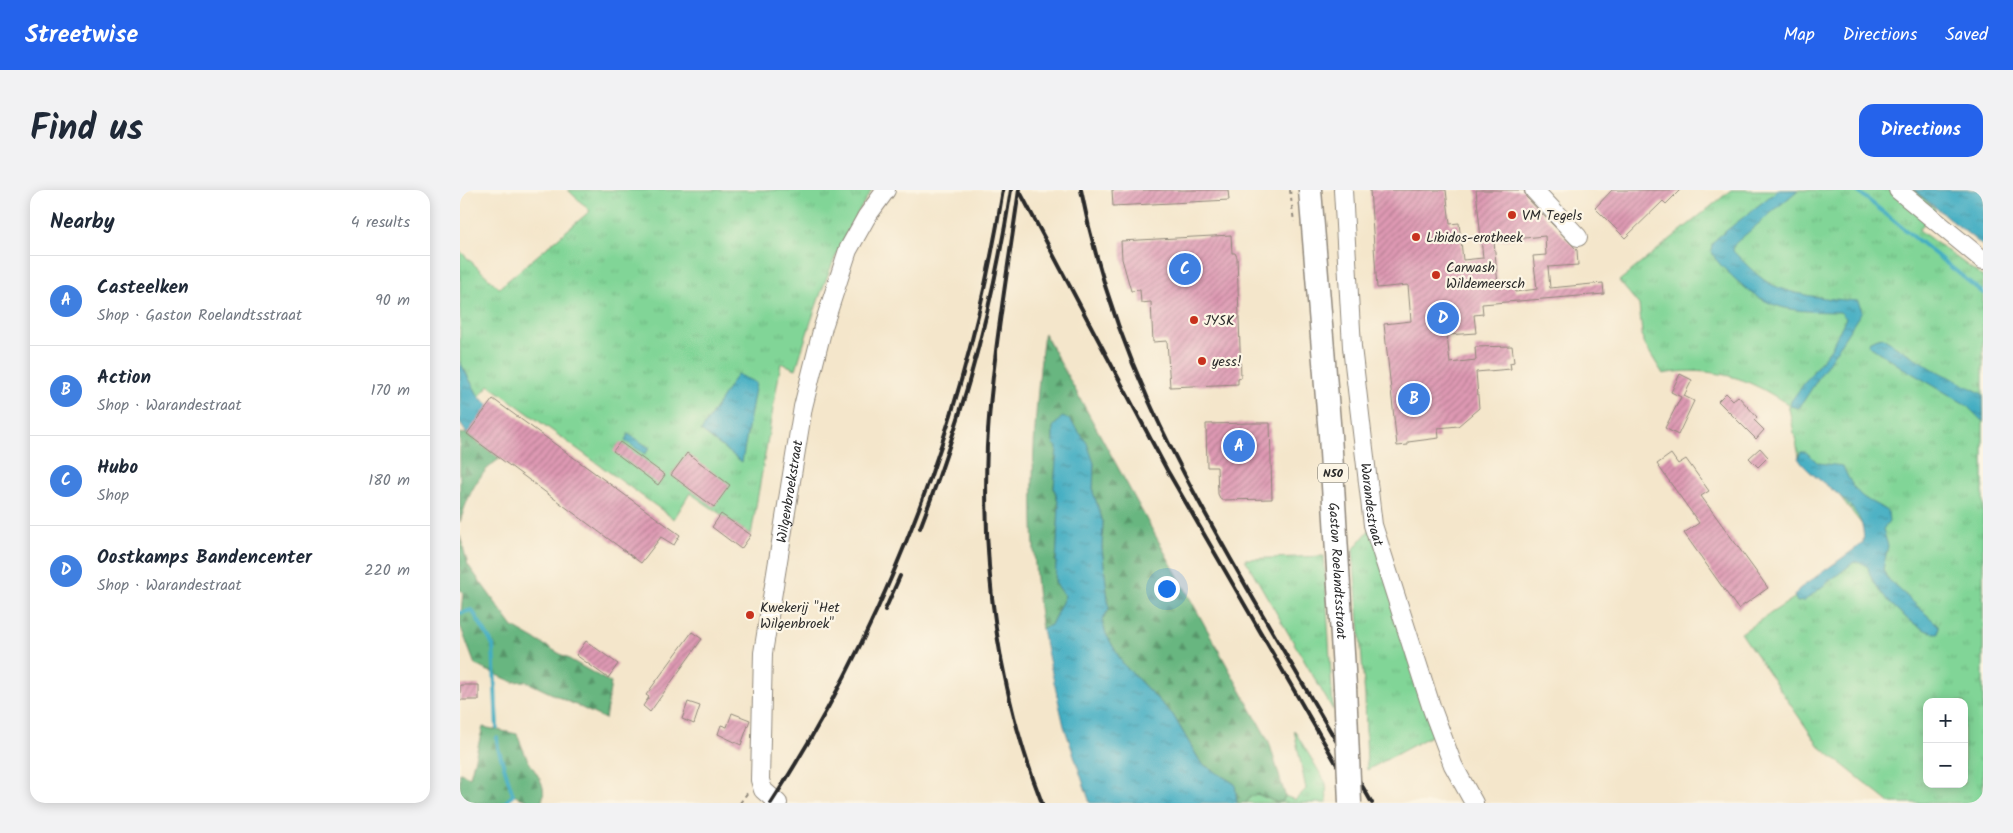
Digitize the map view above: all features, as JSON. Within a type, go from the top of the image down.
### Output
[{"type":"main road","name":"Gaston Roelandtsstraat","points":[[1310,190],[1330,425],[1350,803]]},
{"type":"street","name":"Wilgenbroekstraat","points":[[778,803],[763,790],[760,780],[763,653],[803,407],[823,328],[848,250],[867,216],[886,190]]},
{"type":"street","name":"Warandestraat","points":[[1343,190],[1352,347],[1373,525],[1432,709],[1453,765],[1474,803]]},
{"type":"street","points":[[1534,190],[1578,237]]},
{"type":"street","points":[[1898,190],[1983,260]]},
{"type":"green space","points":[[568,190],[872,190],[847,233],[827,276],[796,369],[781,363],[751,535],[690,493],[674,519],[489,385],[479,397],[460,362],[460,251],[499,288],[590,211]]},
{"type":"green space","points":[[1731,190],[1914,190],[1935,209],[1919,230],[1983,277],[1983,803],[1890,803],[1819,746],[1741,633],[1865,551],[1868,540],[1863,526],[1839,495],[1800,461],[1788,404],[1758,387],[1721,374],[1685,371],[1663,374],[1643,342],[1639,305],[1619,281]]},
{"type":"green space","points":[[1044,333],[1269,742],[1285,795],[1283,801],[1276,802],[1257,794],[1250,797],[1246,803],[1237,803],[1235,784],[1201,763],[1173,715],[1123,664],[1106,634],[1102,620],[1109,609],[1102,548],[1103,522],[1093,492],[1094,463],[1053,428],[1053,443],[1057,447],[1054,488],[1059,506],[1055,582],[1065,596],[1051,625],[1042,629],[1034,555],[1033,481],[1034,444]]},
{"type":"green space","points":[[460,433],[467,434],[501,458],[486,471],[474,486],[460,522]]},
{"type":"green space","points":[[1373,525],[1440,731],[1367,770],[1365,697],[1353,550]]},
{"type":"green space","points":[[460,536],[468,565],[513,627],[611,683],[605,719],[525,681],[513,682],[475,665],[460,625],[463,592],[460,590]]},
{"type":"green space","points":[[1324,556],[1332,693],[1333,710],[1245,559]]},
{"type":"green space","points":[[483,727],[517,734],[528,760],[543,786],[541,803],[533,803],[513,795],[505,803],[460,803],[460,773],[470,777]]},
{"type":"green space","points":[[1294,730],[1326,783],[1327,803],[1246,803],[1250,797],[1257,794],[1276,802],[1283,801],[1285,796],[1295,800],[1306,789]]},
{"type":"water","points":[[1778,190],[1798,190],[1738,241],[1734,245],[1733,251],[1756,274],[1774,285],[1785,290],[1810,296],[1858,301],[1862,311],[1799,408],[1790,406],[1791,401],[1831,348],[1846,318],[1840,312],[1794,310],[1770,303],[1746,289],[1718,262],[1711,251],[1712,244],[1717,238]]},
{"type":"water","points":[[1914,190],[1983,190],[1983,246]]},
{"type":"water","points":[[1881,337],[1933,369],[1981,393],[1983,396],[1983,422],[1965,404],[1868,345],[1870,341]]},
{"type":"water","points":[[460,362],[479,397],[489,405],[467,434],[460,423]]},
{"type":"water","points":[[737,374],[756,383],[742,462],[701,431]]},
{"type":"water","points":[[1063,416],[1071,421],[1087,443],[1094,463],[1093,492],[1103,522],[1102,548],[1109,609],[1102,620],[1106,634],[1123,664],[1173,715],[1201,763],[1235,784],[1237,803],[1090,803],[1064,726],[1042,629],[1051,625],[1065,596],[1055,582],[1059,506],[1054,488],[1057,447],[1053,443],[1053,427]]},
{"type":"water","points":[[628,434],[650,448],[645,454],[625,441]]},
{"type":"water","points":[[1801,452],[1806,452],[1818,463],[1843,466],[1851,483],[1860,494],[1888,512],[1889,522],[1883,529],[1888,546],[1883,569],[1887,578],[1939,626],[1938,633],[1929,632],[1918,626],[1896,609],[1877,586],[1868,567],[1860,562],[1854,562],[1804,601],[1797,602],[1794,596],[1799,589],[1863,543],[1863,529],[1858,516],[1850,505],[1806,468],[1798,458]]},
{"type":"building","points":[[1112,190],[1228,190],[1229,200],[1113,206]]},
{"type":"building","points":[[1370,190],[1446,190],[1450,224],[1459,223],[1463,260],[1483,258],[1476,190],[1524,190],[1526,197],[1577,250],[1578,265],[1548,267],[1550,288],[1603,283],[1604,294],[1482,304],[1483,314],[1474,315],[1476,333],[1447,335],[1450,363],[1476,360],[1475,347],[1512,346],[1514,362],[1510,363],[1511,369],[1476,372],[1479,408],[1458,426],[1438,428],[1439,438],[1408,442],[1408,445],[1397,446],[1384,324],[1411,321],[1408,285],[1377,288]],"holes":[[[1545,236],[1546,255],[1533,256],[1537,289],[1515,292],[1514,285],[1498,286],[1494,241]]]},
{"type":"building","points":[[1612,190],[1680,190],[1666,204],[1663,201],[1625,238],[1595,208]]},
{"type":"building","points":[[1231,235],[1232,253],[1235,253],[1237,257],[1241,378],[1238,379],[1238,384],[1170,387],[1167,341],[1153,342],[1151,302],[1141,303],[1140,290],[1131,291],[1122,259],[1121,241]]},
{"type":"building","points":[[1680,374],[1692,380],[1684,396],[1694,401],[1678,435],[1665,428],[1681,397],[1671,392]]},
{"type":"building","points":[[1726,393],[1733,400],[1738,396],[1757,417],[1754,420],[1764,430],[1756,439],[1718,401]]},
{"type":"building","points":[[493,399],[680,535],[674,545],[661,537],[641,563],[467,434]]},
{"type":"building","points":[[1270,423],[1272,499],[1221,500],[1218,494],[1217,467],[1207,467],[1206,424]]},
{"type":"building","points":[[620,442],[665,475],[658,485],[613,451]]},
{"type":"building","points":[[1760,448],[1768,457],[1758,467],[1749,458]]},
{"type":"building","points":[[687,453],[730,485],[714,507],[671,475]]},
{"type":"building","points":[[1671,454],[1678,464],[1686,459],[1709,491],[1701,496],[1768,588],[1738,609],[1684,533],[1699,523],[1657,464]]},
{"type":"building","points":[[721,514],[751,535],[741,549],[712,527]]},
{"type":"building","points":[[692,632],[702,639],[650,712],[643,706],[649,697],[646,695]]},
{"type":"building","points":[[586,641],[618,664],[608,678],[576,655]]},
{"type":"building","points":[[460,685],[479,685],[479,700],[460,700]]},
{"type":"building","points":[[688,702],[700,706],[694,724],[682,719]]},
{"type":"building","points":[[732,713],[750,720],[741,745],[718,734],[721,725],[727,727]]},
{"type":"waterway","points":[[1856,190],[1983,293]]},
{"type":"waterway","points":[[460,613],[472,610],[493,645],[497,728]]},
{"type":"waterway","points":[[497,738],[498,748],[513,795],[505,803]]},
{"type":"railway","points":[[771,803],[814,732],[853,660],[888,585],[919,509],[946,431],[969,352],[988,271],[1003,190]]},
{"type":"railway","points":[[920,528],[963,404],[995,276],[1011,190]]},
{"type":"railway","points":[[1019,190],[1167,470],[1359,803]]},
{"type":"railway","points":[[1019,190],[1000,318],[989,414],[986,491],[987,537],[996,628],[1004,672],[1014,717],[1042,803]]},
{"type":"railway","points":[[1081,190],[1094,247],[1110,301],[1128,352],[1149,402],[1225,550],[1372,803]]},
{"type":"railway","points":[[885,610],[900,576]]},
{"type":"place","name":"VM Tegels","points":[[1512,215]]},
{"type":"place","name":"Libidos-erotheek","points":[[1416,237]]},
{"type":"place","name":"Hubo","points":[[1185,269]]},
{"type":"place","name":"Carwash Wildemeersch","points":[[1436,275]]},
{"type":"place","name":"Oostkamps Bandencenter","points":[[1443,318]]},
{"type":"place","name":"JYSK","points":[[1194,320]]},
{"type":"place","name":"yess!","points":[[1202,361]]},
{"type":"place","name":"Action","points":[[1414,399]]},
{"type":"place","name":"Casteelken","points":[[1239,446]]},
{"type":"place","name":"Kwekerij \"Het Wilgenbroek\"","points":[[750,615]]}]
